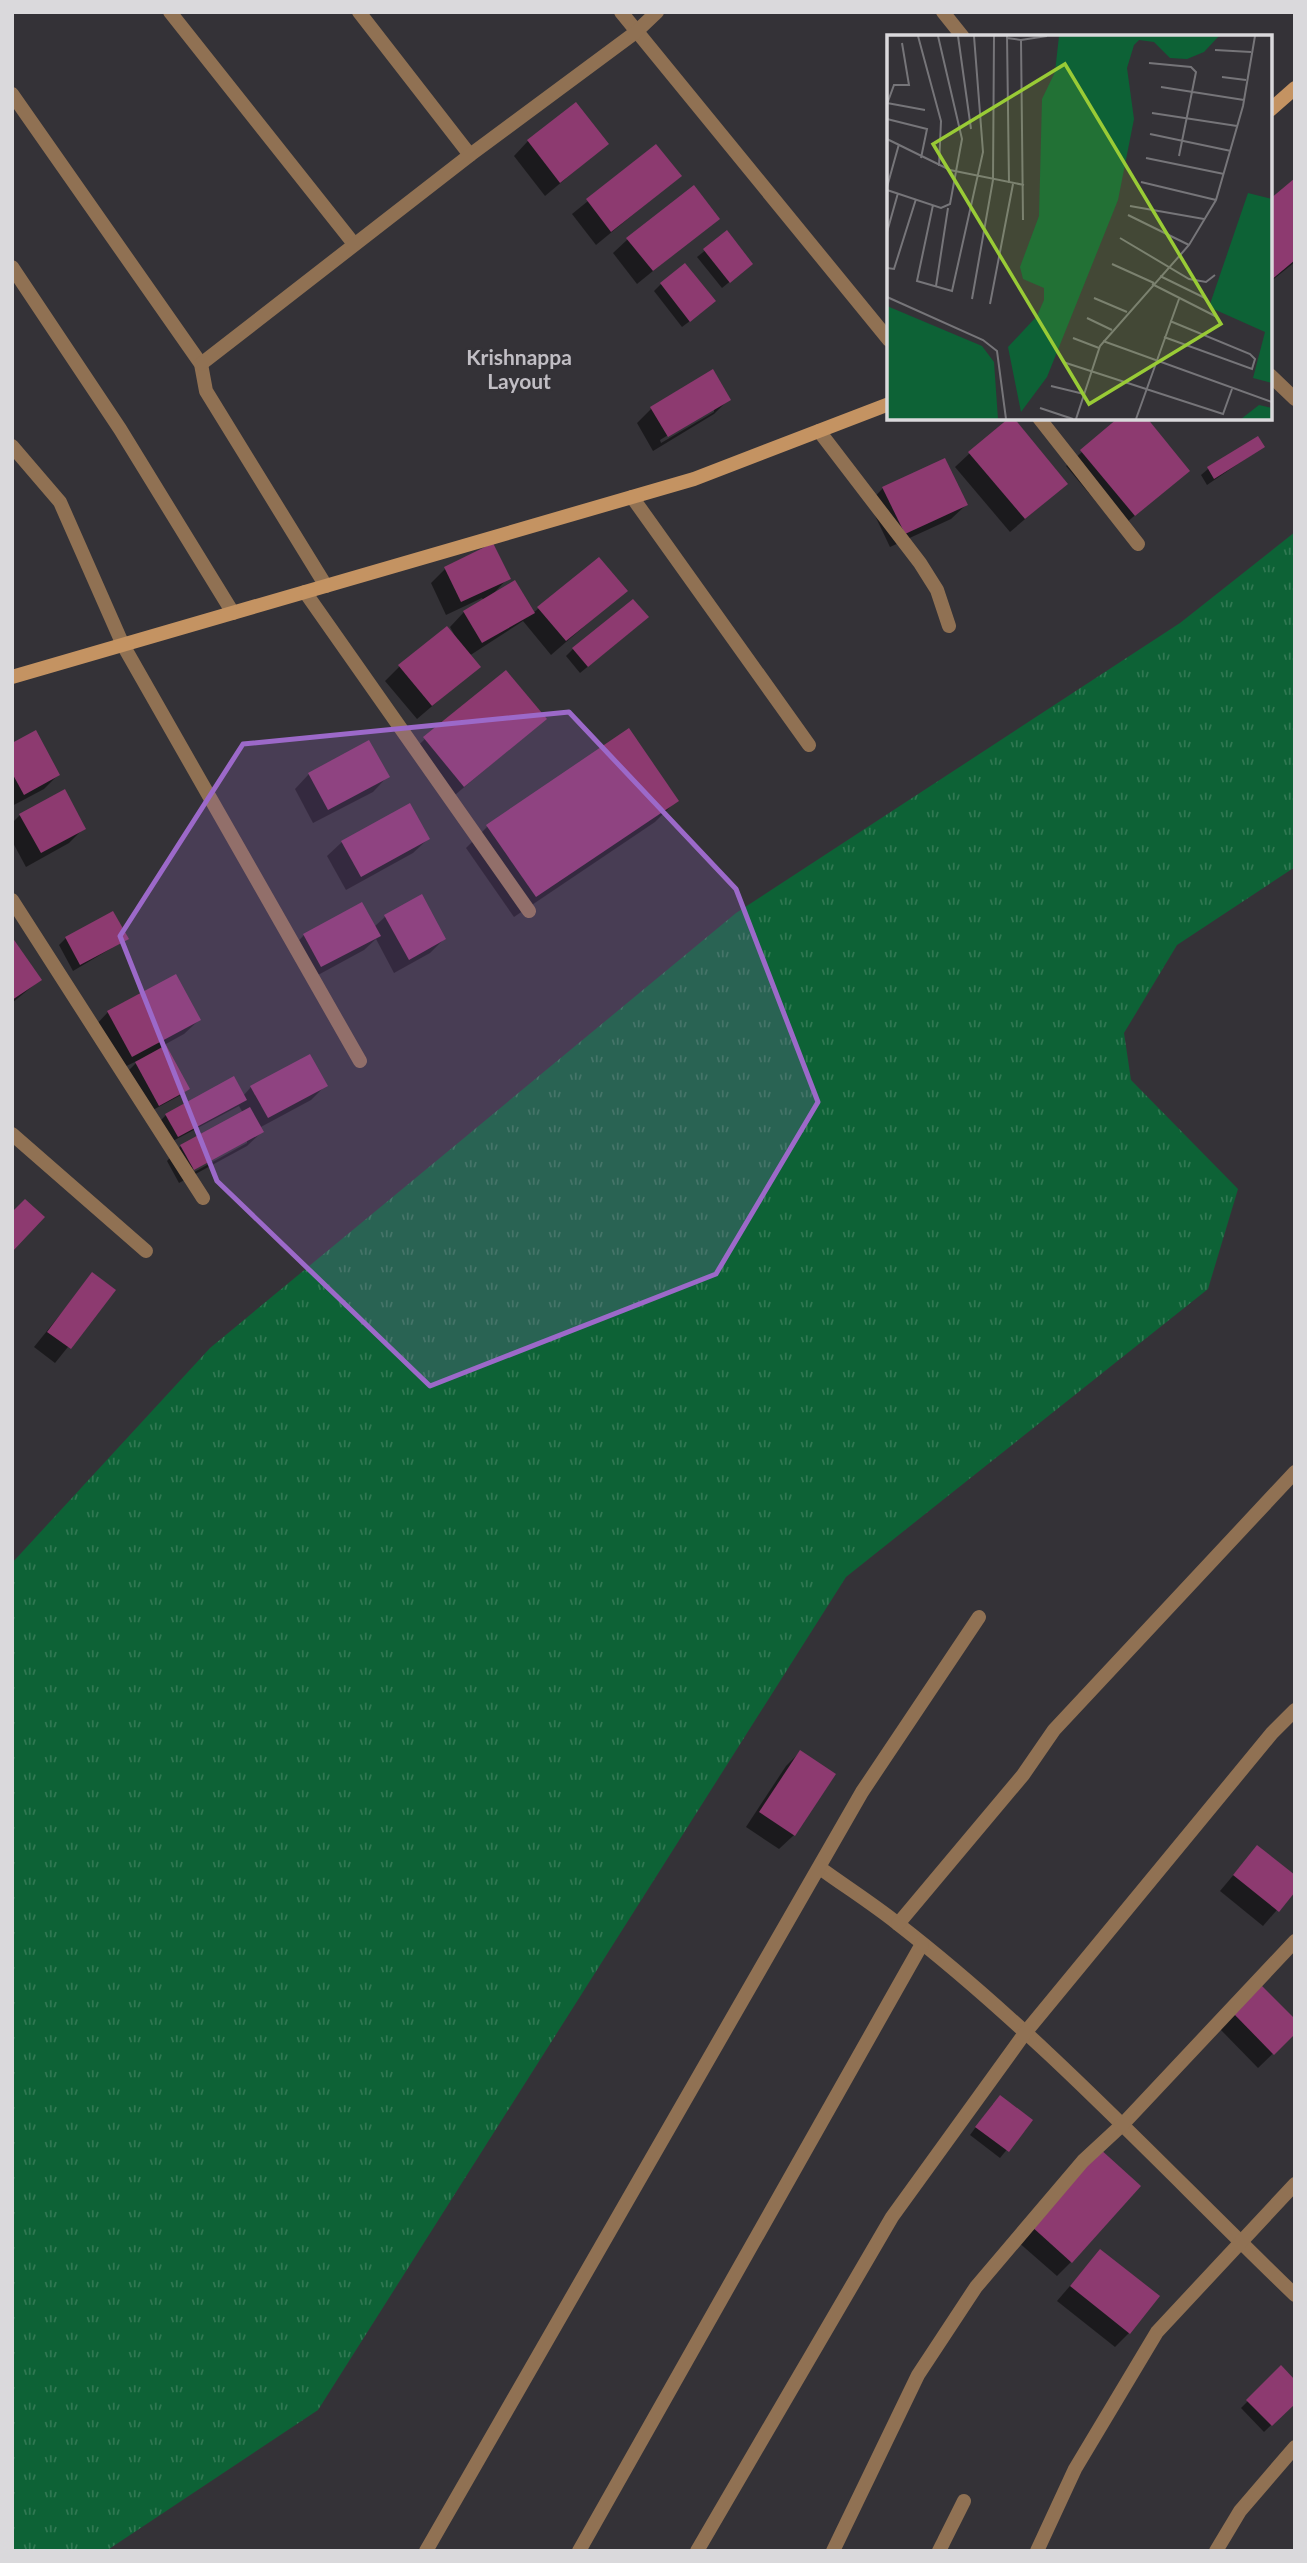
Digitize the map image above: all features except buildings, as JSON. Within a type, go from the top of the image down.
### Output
[{"type":"street","points":[[170,12],[354,244]]},
{"type":"street","points":[[359,12],[470,155]]},
{"type":"street","points":[[621,12],[887,338]]},
{"type":"street","points":[[201,364],[470,155],[636,32],[657,12]]},
{"type":"street","points":[[943,12],[961,35]]},
{"type":"street","points":[[1272,108],[1295,88]]},
{"type":"street","points":[[12,94],[201,364],[206,391],[326,586]]},
{"type":"street","points":[[12,267],[120,429],[233,613]]},
{"type":"street","points":[[1272,377],[1295,399]]},
{"type":"street","points":[[12,677],[694,479],[887,405]]},
{"type":"street","points":[[1042,420],[1138,544]]},
{"type":"street","points":[[819,431],[920,563],[937,590],[949,626]]},
{"type":"street","points":[[12,446],[60,502],[123,645],[360,1060]]},
{"type":"street","points":[[632,497],[809,745]]},
{"type":"street","points":[[305,592],[529,911]]},
{"type":"street","points":[[12,900],[203,1198]]},
{"type":"street","points":[[12,1134],[146,1251]]},
{"type":"street","points":[[898,1924],[1023,1774],[1054,1730],[1295,1472]]},
{"type":"street","points":[[426,2551],[862,1792],[979,1616]]},
{"type":"street","points":[[697,2551],[892,2217],[1025,2033],[1272,1733],[1295,1710]]},
{"type":"street","points":[[820,1868],[898,1924],[1025,2033],[1123,2124],[1295,2295]]},
{"type":"street","points":[[833,2551],[918,2375],[976,2287],[1052,2194],[1123,2124],[1295,1941]]},
{"type":"street","points":[[579,2551],[922,1944]]},
{"type":"street","points":[[1037,2551],[1075,2469],[1157,2332],[1295,2184]]},
{"type":"street","points":[[1216,2551],[1240,2511],[1295,2447]]},
{"type":"street","points":[[939,2551],[964,2501]]},
{"type":"highlighted area","points":[[569,712],[736,889],[818,1102],[716,1274],[430,1386],[217,1181],[120,936],[243,744]]},
{"type":"green space","points":[[1295,532],[1295,867],[1177,945],[1124,1033],[1131,1080],[1238,1189],[1208,1289],[846,1577],[318,2410],[106,2551],[12,2551],[12,1563],[210,1348],[736,913],[1180,623]]},
{"type":"district","name":"Krishnappa Layout","points":[[519,370]]}]
